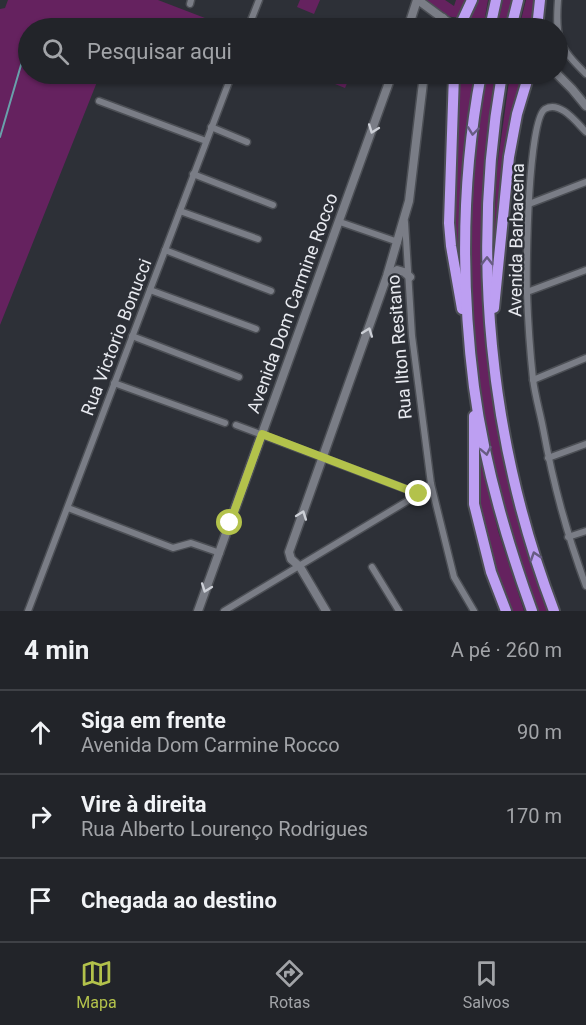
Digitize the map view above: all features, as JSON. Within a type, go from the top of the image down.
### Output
[{"type":"highway","points":[[462,18],[472,0]]},
{"type":"highway","points":[[492,18],[496,0]]},
{"type":"highway","points":[[514,18],[518,0]]},
{"type":"highway","points":[[538,18],[540,0]]},
{"type":"highway","points":[[454,84],[449,223],[451,246],[470,348]]},
{"type":"highway","points":[[480,84],[471,147],[466,214],[470,348],[474,389],[474,504],[491,572],[506,611]]},
{"type":"highway","points":[[501,84],[494,133],[487,236],[489,316],[501,415],[513,479],[532,550],[554,611]]},
{"type":"highway","points":[[495,362],[495,298],[509,157],[517,114],[526,84]]},
{"type":"highway","points":[[474,389],[504,527],[532,611]]},
{"type":"street","points":[[252,18],[259,0]]},
{"type":"street","points":[[412,18],[418,0],[442,18]]},
{"type":"street","points":[[557,18],[558,0]]},
{"type":"street","points":[[568,55],[586,74]]},
{"type":"street","name":"Rua Victorio Bonucci","points":[[28,611],[228,84]]},
{"type":"street","name":"Avenida Dom Carmine Rocco","points":[[198,611],[389,84]]},
{"type":"street","name":"Rua Ilton Resitano","points":[[423,84],[405,221],[412,336],[431,484],[454,577],[474,611]]},
{"type":"street","points":[[567,84],[586,106]]},
{"type":"street","points":[[572,89],[586,96]]},
{"type":"street","points":[[99,101],[206,141]]},
{"type":"street","name":"Avenida Barbacena","points":[[586,132],[562,109],[548,108],[541,113],[537,124],[529,204],[527,292],[533,380],[568,537],[586,586]]},
{"type":"street","points":[[211,127],[248,142]]},
{"type":"street","points":[[194,174],[273,205]]},
{"type":"street","points":[[529,204],[586,182]]},
{"type":"street","points":[[180,211],[258,239]]},
{"type":"street","points":[[326,611],[300,567],[291,559],[288,552],[324,457],[405,221]]},
{"type":"street","points":[[339,222],[398,242]]},
{"type":"street","points":[[165,250],[272,291]]},
{"type":"street","points":[[387,276],[397,270],[410,277]]},
{"type":"street","points":[[527,292],[586,270]]},
{"type":"street","points":[[150,290],[256,329]]},
{"type":"street","points":[[132,336],[239,377]]},
{"type":"street","points":[[533,380],[586,358]]},
{"type":"street","points":[[114,383],[225,423]]},
{"type":"street","points":[[236,425],[419,494]]},
{"type":"street","points":[[549,458],[586,444]]},
{"type":"street","points":[[224,611],[419,494],[431,484]]},
{"type":"street","points":[[68,508],[173,548],[191,543],[220,553]]},
{"type":"street","points":[[568,537],[586,531]]},
{"type":"street","points":[[372,567],[399,611]]},
{"type":"shaded area","points":[[8,0],[158,0],[205,18],[18,18],[18,84],[96,84],[0,325],[0,9],[5,8]]},
{"type":"shaded area","points":[[300,0],[320,0],[314,14],[297,7]]},
{"type":"shaded area","points":[[425,0],[445,0],[454,6],[456,0],[468,0],[458,17],[453,17],[440,12]]},
{"type":"shaded area","points":[[476,0],[488,0],[485,18],[470,18]]},
{"type":"shaded area","points":[[503,0],[514,0],[510,18],[499,18]]},
{"type":"shaded area","points":[[526,0],[537,0],[535,18],[522,18]]},
{"type":"shaded area","points":[[335,84],[347,84],[345,88]]},
{"type":"shaded area","points":[[457,84],[473,84],[463,174],[460,275],[453,225],[453,149]]},
{"type":"shaded area","points":[[483,84],[494,84],[490,109],[483,275],[489,364],[551,611],[536,611],[511,538],[488,442],[474,344],[471,294],[471,195],[474,146]]},
{"type":"shaded area","points":[[509,84],[522,84],[496,259],[493,248],[497,168]]},
{"type":"shaded area","points":[[480,457],[498,531],[524,611],[510,611],[493,563],[481,514]]},
{"type":"waterway","points":[[0,137],[18,75]]},
{"type":"route","points":[[230,523],[262,434],[419,494]]}]
